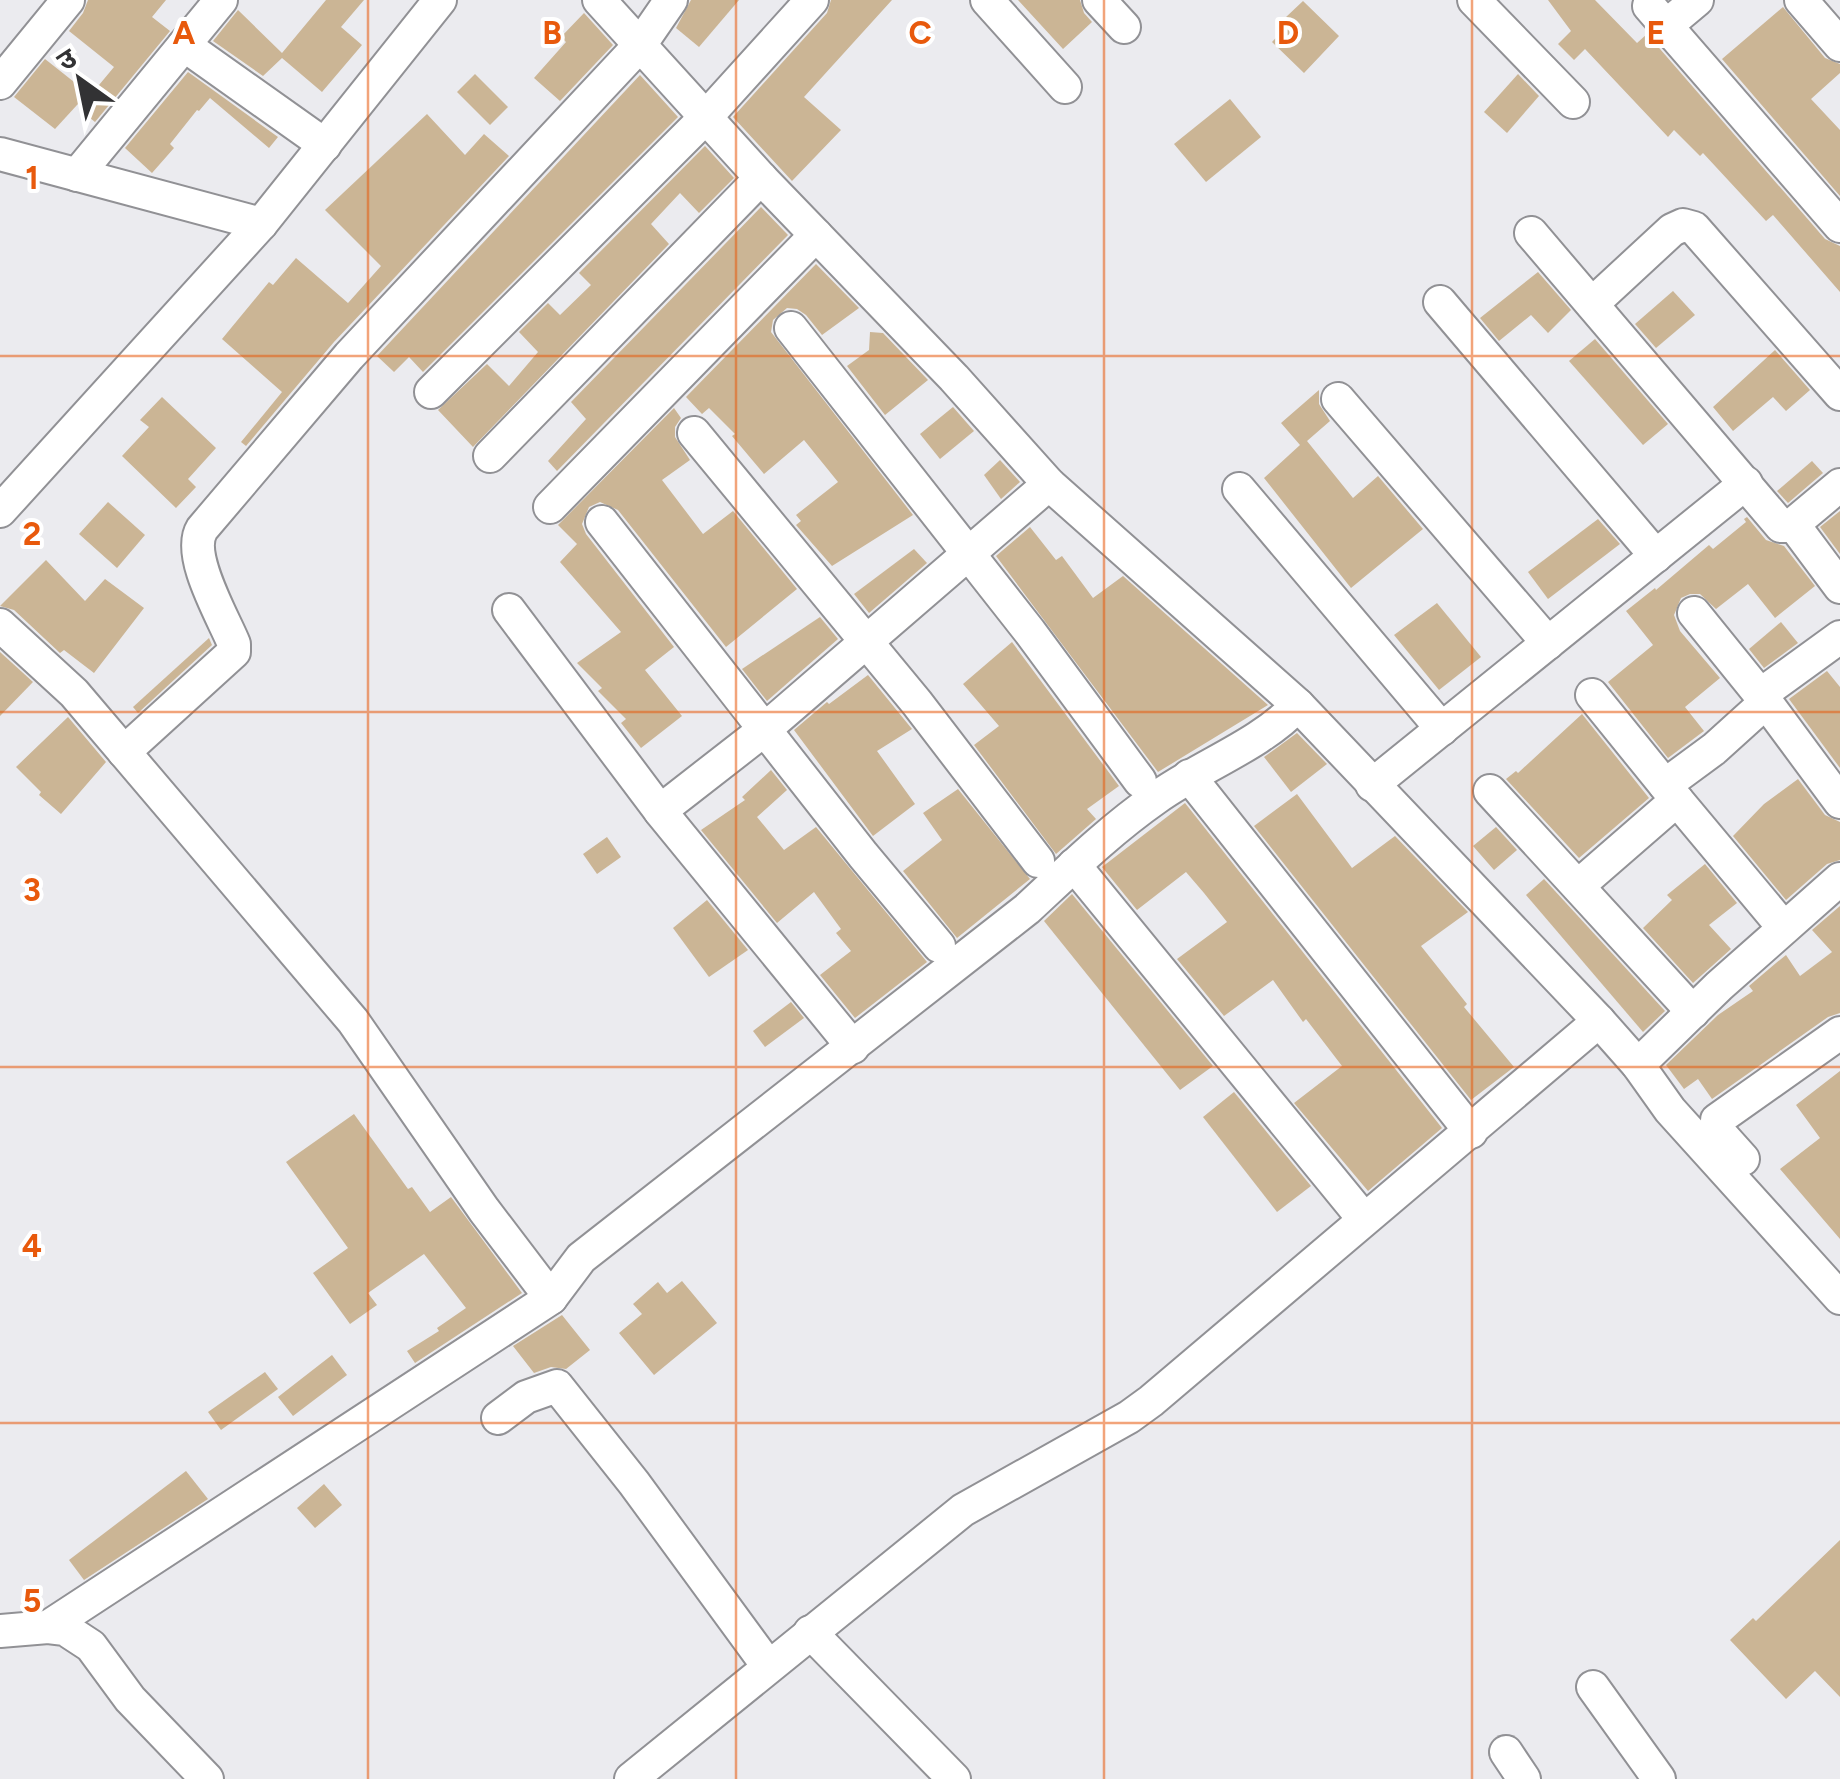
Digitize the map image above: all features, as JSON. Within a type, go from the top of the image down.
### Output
[{"type":"street","points":[[0,82],[68,0]]},
{"type":"street","points":[[77,175],[221,0]]},
{"type":"street","points":[[0,511],[261,224],[440,0]]},
{"type":"street","points":[[600,0],[760,178],[954,378],[1049,484],[1298,704],[1598,1021],[1638,1065],[1670,1110],[1840,1298]]},
{"type":"street","points":[[124,752],[234,652],[198,558],[197,538],[202,529],[349,356],[640,45],[671,0]]},
{"type":"street","points":[[431,392],[706,118],[812,0]]},
{"type":"street","points":[[988,0],[1064,87]]},
{"type":"street","points":[[1099,0],[1124,27]]},
{"type":"street","points":[[1474,0],[1573,102]]},
{"type":"street","points":[[1697,0],[1657,16],[1840,226]]},
{"type":"street","points":[[1802,0],[1840,45]]},
{"type":"street","points":[[184,45],[326,145]]},
{"type":"street","points":[[0,154],[261,224]]},
{"type":"street","points":[[490,456],[760,178]]},
{"type":"street","points":[[1592,304],[1672,230],[1684,224],[1694,228],[1840,394]]},
{"type":"street","points":[[1531,233],[1781,526],[1790,526],[1840,484]]},
{"type":"street","points":[[550,507],[816,235]]},
{"type":"street","points":[[1440,302],[1656,556]]},
{"type":"street","points":[[791,328],[1140,781]]},
{"type":"street","points":[[1338,399],[1548,643]]},
{"type":"street","points":[[694,433],[1038,861]]},
{"type":"street","points":[[660,811],[764,730],[1049,484]]},
{"type":"street","points":[[1372,785],[1746,484]]},
{"type":"street","points":[[1240,489],[1442,729]]},
{"type":"street","points":[[602,522],[938,946]]},
{"type":"street","points":[[1799,532],[1840,586]]},
{"type":"street","points":[[509,610],[660,811],[852,1048]]},
{"type":"street","points":[[1694,613],[1840,802]]},
{"type":"street","points":[[0,625],[74,693],[352,1021],[484,1210],[551,1298]]},
{"type":"street","points":[[1578,886],[1763,698],[1840,637]]},
{"type":"street","points":[[1592,694],[1784,928]]},
{"type":"street","points":[[0,1632],[68,1634],[551,1298],[581,1258],[1027,909],[1153,800],[1278,726],[1298,704]]},
{"type":"street","points":[[1189,776],[1470,1132]]},
{"type":"street","points":[[1490,791],[1693,1012]]},
{"type":"street","points":[[1074,865],[1363,1218]]},
{"type":"street","points":[[1638,1065],[1840,879]]},
{"type":"street","points":[[631,1779],[962,1510],[1128,1417],[1598,1021]]},
{"type":"street","points":[[1835,1047],[1715,1125],[1840,1267]]},
{"type":"street","points":[[498,1418],[526,1396],[557,1386],[634,1483],[768,1666]]},
{"type":"street","points":[[810,1632],[954,1779]]},
{"type":"street","points":[[68,1634],[207,1779]]},
{"type":"street","points":[[1593,1687],[1659,1779]]},
{"type":"building","points":[[88,0],[166,0],[152,17],[170,31],[95,122],[79,109],[114,67],[69,31]]},
{"type":"building","points":[[326,0],[364,0],[341,27],[362,45],[322,92],[282,58],[263,76],[213,41],[238,10],[282,53]]},
{"type":"building","points":[[691,0],[739,0],[699,47],[676,28]]},
{"type":"building","points":[[831,0],[892,0],[804,97],[841,130],[792,181],[733,117],[827,13]]},
{"type":"building","points":[[1018,0],[1080,0],[1092,22],[1063,49]]},
{"type":"building","points":[[1548,0],[1595,0],[1637,43],[1647,34],[1825,239],[1840,246],[1840,292],[1773,215],[1766,221],[1703,153],[1700,156],[1674,130],[1668,137],[1585,49],[1574,60],[1558,44],[1571,31]]},
{"type":"building","points":[[1303,1],[1339,36],[1304,73],[1272,42],[1290,23],[1285,18]]},
{"type":"building","points":[[1783,7],[1825,58],[1840,64],[1840,73],[1811,99],[1840,130],[1840,196],[1722,59]]},
{"type":"building","points":[[584,13],[613,45],[560,101],[534,78],[566,42],[561,37]]},
{"type":"building","points":[[45,59],[88,93],[55,129],[14,97]]},
{"type":"building","points":[[188,72],[278,137],[269,148],[210,98],[170,144],[174,148],[152,173],[125,148]]},
{"type":"building","points":[[475,74],[508,107],[490,125],[457,92]]},
{"type":"building","points":[[1518,74],[1539,96],[1507,133],[1484,112]]},
{"type":"building","points":[[640,75],[678,117],[423,372],[409,357],[394,372],[377,356]]},
{"type":"building","points":[[1230,99],[1261,137],[1206,182],[1174,144]]},
{"type":"building","points":[[427,114],[465,155],[484,134],[509,156],[334,342],[246,446],[241,442],[282,392],[222,339],[269,282],[273,285],[296,258],[348,303],[381,266],[325,210]]},
{"type":"building","points":[[705,146],[734,178],[699,213],[680,193],[651,224],[669,244],[473,447],[438,410],[487,364],[509,386],[538,352],[519,332],[548,303],[560,315],[591,285],[579,273]]},
{"type":"building","points":[[761,207],[788,235],[557,471],[548,461],[586,419],[571,402]]},
{"type":"building","points":[[816,264],[859,308],[822,335],[806,315],[787,308],[773,320],[771,332],[913,515],[832,566],[796,525],[801,521],[796,515],[838,482],[804,440],[764,474],[732,436],[735,434],[709,408],[702,414],[686,397]]},
{"type":"building","points":[[1538,272],[1571,310],[1548,333],[1531,315],[1499,341],[1480,318]]},
{"type":"building","points":[[1673,291],[1695,315],[1656,348],[1635,324]]},
{"type":"building","points":[[870,332],[883,333],[928,380],[885,415],[847,366],[869,350]]},
{"type":"building","points":[[1595,339],[1668,424],[1643,445],[1569,361]]},
{"type":"building","points":[[1775,350],[1810,390],[1786,411],[1773,397],[1733,431],[1713,407]]},
{"type":"building","points":[[1319,390],[1319,404],[1330,421],[1307,441],[1353,498],[1378,476],[1423,529],[1351,588],[1264,478],[1300,445],[1281,423]]},
{"type":"building","points":[[162,397],[216,448],[188,479],[196,487],[176,508],[122,456],[149,427],[140,420]]},
{"type":"building","points":[[953,407],[974,431],[940,459],[920,434]]},
{"type":"building","points":[[674,408],[681,418],[675,427],[675,437],[690,460],[662,480],[703,534],[733,511],[797,589],[726,647],[618,510],[600,502],[589,507],[582,524],[586,534],[674,647],[645,670],[682,716],[641,748],[621,723],[626,719],[577,663],[621,632],[560,562],[577,544],[558,525]]},
{"type":"building","points":[[1000,460],[1020,482],[1001,499],[984,475]]},
{"type":"building","points":[[1812,461],[1823,473],[1788,503],[1777,491]]},
{"type":"building","points":[[108,502],[145,535],[117,568],[79,534]]},
{"type":"building","points":[[1840,511],[1840,554],[1820,527]]},
{"type":"building","points":[[1747,517],[1766,540],[1784,546],[1815,586],[1775,618],[1748,584],[1716,609],[1700,594],[1681,598],[1674,615],[1680,631],[1720,678],[1685,707],[1704,731],[1668,758],[1608,682],[1653,645],[1626,611],[1709,545],[1713,549]]},
{"type":"building","points":[[1598,519],[1620,544],[1548,599],[1528,572]]},
{"type":"building","points":[[1030,527],[1056,560],[1062,556],[1093,598],[1123,576],[1268,705],[1158,772],[996,556]]},
{"type":"building","points":[[914,549],[927,563],[869,613],[854,594]]},
{"type":"building","points":[[46,560],[85,601],[105,579],[144,608],[94,673],[64,650],[60,653],[14,610],[0,606]]},
{"type":"building","points":[[1437,603],[1481,657],[1439,690],[1394,635]]},
{"type":"building","points":[[820,617],[838,639],[767,701],[742,669]]},
{"type":"building","points":[[1781,622],[1798,643],[1764,668],[1749,649]]},
{"type":"building","points":[[209,638],[212,645],[138,713],[133,707]]},
{"type":"building","points":[[1012,642],[1119,786],[1087,809],[1096,819],[1056,854],[974,745],[999,726],[963,684]]},
{"type":"building","points":[[0,652],[33,682],[0,716]]},
{"type":"building","points":[[1827,671],[1840,687],[1840,768],[1789,699]]},
{"type":"building","points":[[868,675],[912,729],[877,751],[915,804],[873,836],[794,730]]},
{"type":"building","points":[[1582,714],[1649,798],[1579,858],[1506,779],[1518,773]]},
{"type":"building","points":[[68,717],[106,762],[61,814],[16,767]]},
{"type":"building","points":[[1297,733],[1327,764],[1291,792],[1264,757]]},
{"type":"building","points":[[771,770],[787,790],[757,817],[784,850],[816,827],[927,962],[855,1018],[820,975],[851,951],[836,933],[841,929],[814,892],[777,923],[701,830],[745,800],[742,797]]},
{"type":"building","points":[[1798,779],[1825,815],[1840,822],[1840,860],[1827,864],[1786,900],[1733,836],[1764,804]]},
{"type":"building","points":[[958,789],[1030,879],[957,938],[903,871],[942,840],[923,813]]},
{"type":"building","points":[[1297,794],[1352,868],[1395,836],[1468,912],[1421,946],[1467,1004],[1464,1007],[1514,1067],[1471,1100],[1254,826]]},
{"type":"building","points":[[1185,803],[1442,1128],[1368,1191],[1294,1103],[1342,1066],[1306,1019],[1303,1022],[1273,980],[1224,1016],[1177,959],[1227,922],[1204,893],[1186,872],[1137,910],[1102,867]]},
{"type":"building","points":[[1496,827],[1517,850],[1494,870],[1473,846]]},
{"type":"building","points":[[607,837],[621,857],[597,874],[583,854]]},
{"type":"building","points":[[1705,864],[1737,903],[1709,925],[1731,949],[1693,983],[1643,928],[1672,900],[1667,895]]},
{"type":"building","points":[[1544,879],[1665,1011],[1643,1032],[1526,895]]},
{"type":"building","points":[[1072,894],[1213,1066],[1180,1090],[1044,921]]},
{"type":"building","points":[[707,900],[748,950],[709,977],[673,928]]},
{"type":"building","points":[[1840,906],[1840,1013],[1828,1017],[1712,1099],[1698,1079],[1684,1089],[1666,1065],[1718,1015],[1753,991],[1749,986],[1786,955],[1800,976],[1832,952],[1812,930]]},
{"type":"building","points":[[791,1002],[804,1018],[765,1047],[753,1031]]},
{"type":"building","points":[[1840,1071],[1840,1239],[1780,1169],[1820,1138],[1796,1105]]},
{"type":"building","points":[[1234,1092],[1311,1186],[1277,1212],[1203,1117]]},
{"type":"building","points":[[354,1114],[408,1189],[412,1187],[430,1212],[451,1197],[522,1293],[415,1363],[407,1351],[466,1308],[424,1254],[368,1293],[377,1305],[350,1324],[313,1273],[348,1248],[286,1162]]},
{"type":"building","points":[[682,1281],[717,1323],[654,1375],[619,1333],[642,1314],[633,1304],[658,1282],[667,1293]]},
{"type":"building","points":[[562,1315],[590,1350],[566,1369],[551,1367],[534,1373],[513,1346]]},
{"type":"building","points":[[332,1355],[347,1375],[293,1416],[278,1397]]},
{"type":"building","points":[[265,1372],[278,1389],[221,1430],[208,1412]]},
{"type":"building","points":[[186,1471],[208,1499],[84,1580],[69,1560]]},
{"type":"building","points":[[324,1484],[342,1505],[315,1528],[297,1508]]},
{"type":"building","points":[[1840,1540],[1840,1697],[1815,1671],[1786,1699],[1730,1640],[1753,1618],[1756,1621]]}]
